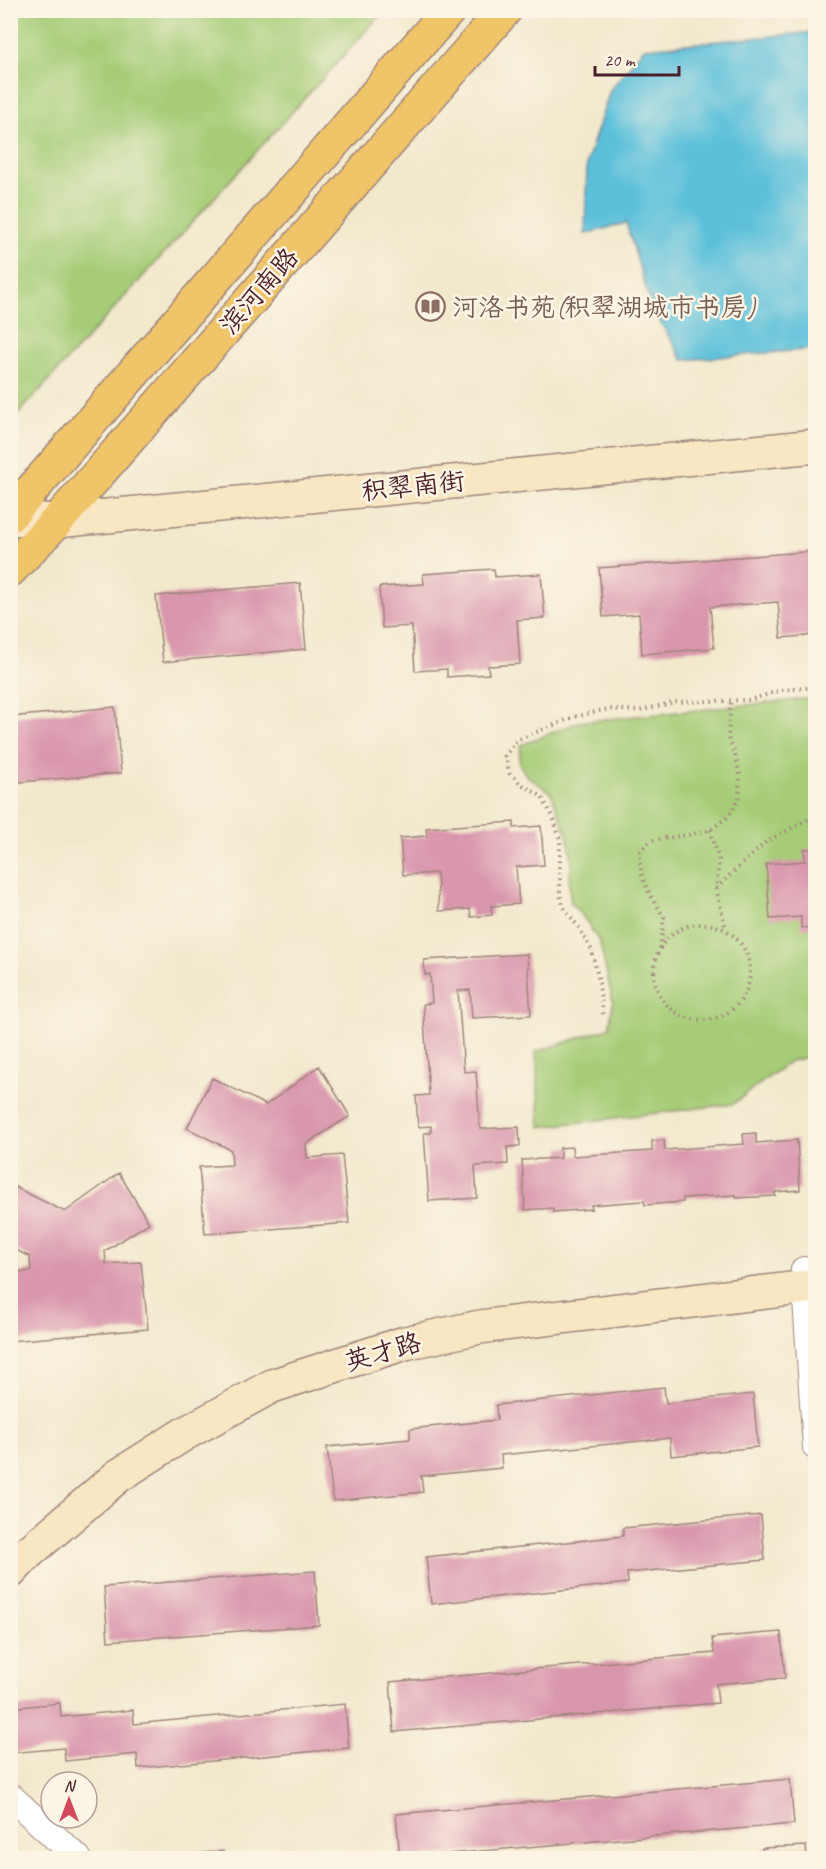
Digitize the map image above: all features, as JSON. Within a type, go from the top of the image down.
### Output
[{"type":"main road","name":"滨河南路","points":[[10,517],[449,10]]},
{"type":"main road","name":"滨河南路","points":[[10,570],[57,521],[506,10]]},
{"type":"main road","name":"积翠南街","points":[[10,517],[57,521],[816,446]]},
{"type":"main road","name":"英才路","points":[[10,1546],[106,1461],[171,1419],[262,1369],[398,1325],[475,1308],[810,1278]]},
{"type":"main road","name":"英才路","points":[[10,1572],[28,1553],[118,1476],[184,1434],[272,1386],[405,1343],[480,1327],[810,1278]]},
{"type":"street","points":[[810,1278],[816,1447]]},
{"type":"street","points":[[10,1796],[78,1858]]},
{"type":"path","points":[[10,14],[14,10]]},
{"type":"path","points":[[603,1014],[598,976],[591,949],[563,906],[560,893],[560,840],[553,817],[542,796],[521,784],[510,774],[505,756],[517,740],[574,717],[608,709],[639,711],[675,702],[749,700],[782,690],[816,687]]},
{"type":"path","points":[[660,948],[677,930],[702,923],[726,929],[744,947],[751,971],[743,999],[720,1017],[690,1019],[665,1004],[653,977],[664,917],[648,892],[639,867],[640,851],[652,840],[710,830],[728,817],[739,798],[740,775],[728,736],[731,700]]},
{"type":"path","points":[[716,888],[766,843],[816,815]]},
{"type":"path","points":[[710,830],[719,860],[716,888],[726,929]]},
{"type":"green space","points":[[10,11],[384,11],[11,422]]},
{"type":"green space","points":[[815,698],[815,1056],[790,1061],[733,1104],[540,1127],[536,1052],[609,1028],[613,1002],[600,943],[587,922],[571,903],[569,884],[572,860],[567,834],[551,793],[526,775],[519,763],[521,745],[579,722]]},
{"type":"water","points":[[815,32],[815,349],[683,360],[652,309],[626,223],[585,234],[587,162],[610,90],[644,48]]},
{"type":"building","points":[[816,551],[816,635],[781,638],[778,602],[710,607],[714,648],[642,654],[639,614],[603,617],[599,568]]},
{"type":"building","points":[[494,569],[495,577],[541,574],[545,618],[517,620],[520,664],[488,666],[489,674],[447,677],[447,669],[415,671],[412,626],[382,628],[379,587],[424,584],[423,574]]},
{"type":"building","points":[[300,583],[306,649],[163,662],[156,596]]},
{"type":"building","points":[[115,707],[121,773],[10,783],[10,717]]},
{"type":"building","points":[[514,822],[514,828],[541,826],[544,865],[516,867],[519,904],[491,906],[492,915],[471,917],[470,909],[439,911],[437,873],[403,875],[400,838],[427,836],[426,828]]},
{"type":"building","points":[[804,849],[816,849],[816,927],[801,928],[801,917],[770,919],[766,864],[805,861]]},
{"type":"building","points":[[527,954],[531,1015],[472,1018],[470,990],[458,991],[464,1072],[476,1071],[480,1129],[519,1127],[520,1146],[507,1147],[508,1164],[475,1166],[477,1198],[429,1201],[424,1133],[431,1133],[431,1126],[418,1127],[416,1096],[429,1095],[423,1004],[432,1003],[430,974],[425,975],[424,960]]},
{"type":"building","points":[[319,1066],[350,1116],[306,1144],[307,1158],[342,1155],[349,1223],[205,1234],[199,1167],[232,1165],[231,1150],[187,1128],[212,1078],[266,1105]]},
{"type":"building","points":[[756,1133],[756,1143],[797,1140],[800,1190],[775,1192],[775,1196],[736,1198],[736,1195],[683,1198],[683,1202],[645,1205],[644,1201],[616,1203],[591,1205],[592,1209],[553,1212],[553,1208],[525,1210],[522,1160],[560,1158],[560,1148],[572,1147],[573,1156],[652,1151],[652,1141],[664,1140],[665,1150],[744,1144],[743,1134]]},
{"type":"building","points":[[119,1173],[149,1223],[105,1251],[106,1264],[141,1262],[148,1329],[10,1341],[10,1273],[31,1271],[30,1257],[10,1247],[11,1185],[65,1212]]},
{"type":"building","points":[[664,1387],[666,1403],[753,1394],[758,1447],[671,1456],[670,1438],[501,1455],[502,1468],[421,1476],[423,1492],[333,1501],[327,1447],[410,1439],[410,1429],[497,1420],[496,1405]]},
{"type":"building","points":[[761,1515],[765,1560],[627,1573],[628,1583],[431,1604],[426,1557],[623,1536],[623,1528]]},
{"type":"building","points":[[315,1571],[319,1625],[108,1641],[104,1587]]},
{"type":"building","points":[[781,1632],[785,1678],[716,1684],[718,1703],[394,1732],[390,1682],[714,1653],[712,1638]]},
{"type":"building","points":[[60,1703],[61,1717],[133,1710],[134,1724],[345,1704],[349,1748],[138,1768],[137,1754],[65,1761],[64,1748],[10,1753],[10,1708]]},
{"type":"building","points":[[790,1779],[794,1824],[400,1858],[396,1814]]},
{"type":"building","points":[[806,1846],[807,1858],[763,1858],[762,1848]]},
{"type":"building","points":[[223,1851],[223,1858],[162,1858],[162,1857]]},
{"type":"building","points":[[10,1855],[24,1856],[24,1858],[10,1858]]},
{"type":"place","name":"河洛书苑(积翠湖城市书房)","points":[[431,307]]}]
